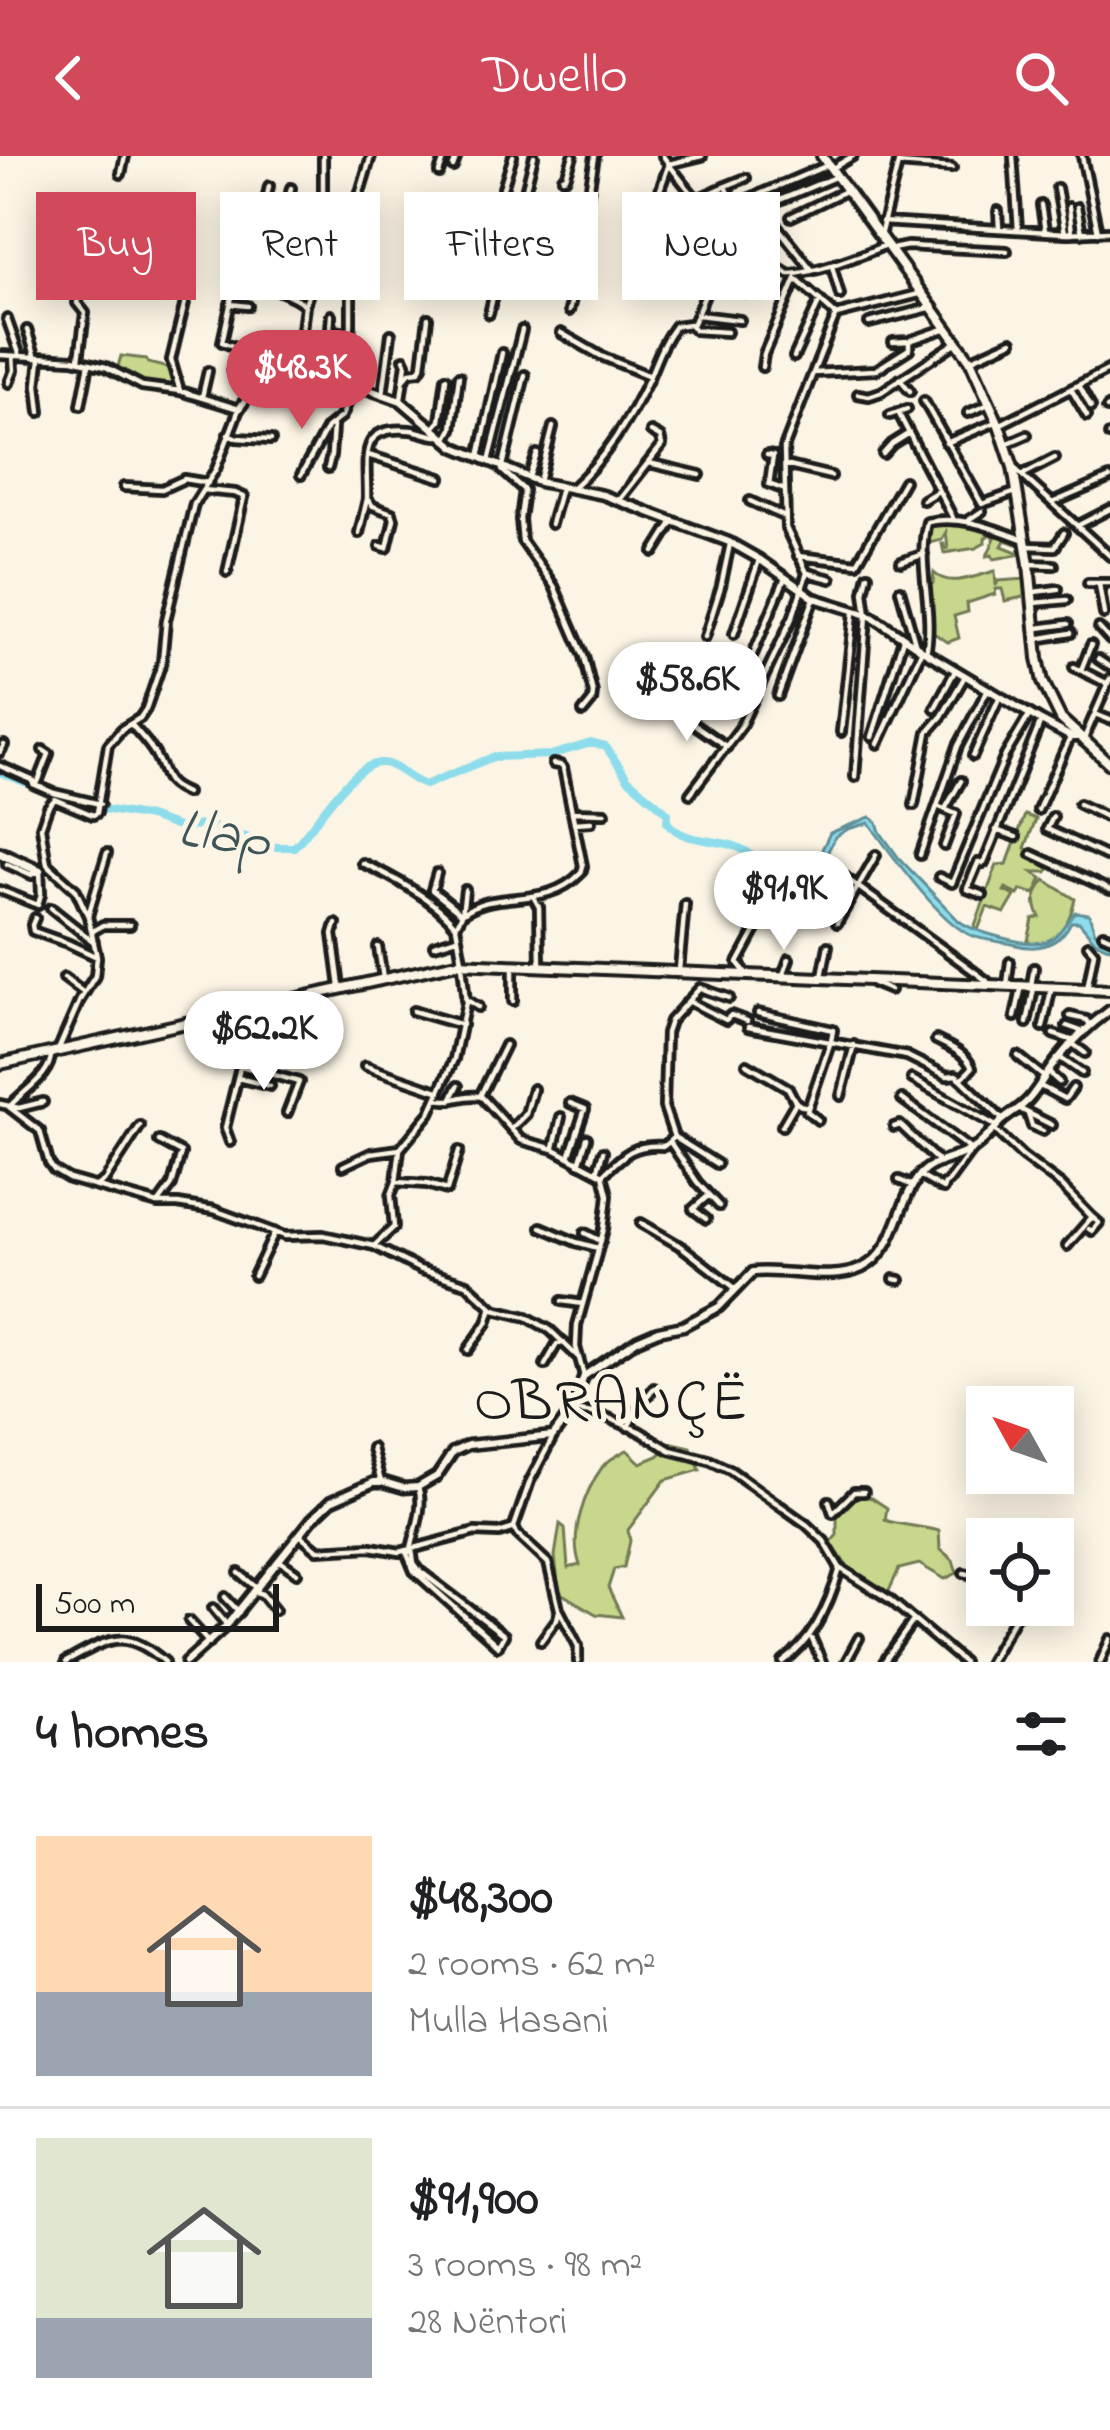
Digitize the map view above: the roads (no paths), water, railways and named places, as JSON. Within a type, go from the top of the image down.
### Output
[{"type":"main road","points":[[829,166],[970,360],[1012,467],[1029,564],[1039,668],[1058,715],[1110,764]]},
{"type":"main road","points":[[0,1064],[458,963],[1110,990]]},
{"type":"street","points":[[121,174],[125,156]]},
{"type":"street","points":[[323,156],[323,192]]},
{"type":"street","points":[[339,377],[351,334],[351,222],[371,156]]},
{"type":"street","points":[[440,173],[446,156]]},
{"type":"street","points":[[453,167],[457,156]]},
{"type":"street","points":[[503,188],[513,156]]},
{"type":"street","points":[[488,314],[534,156]]},
{"type":"street","points":[[563,178],[573,156]]},
{"type":"street","points":[[569,311],[586,240],[583,228],[596,156]]},
{"type":"street","points":[[663,156],[689,192]]},
{"type":"street","points":[[669,164],[702,156]]},
{"type":"street","points":[[726,186],[736,206],[853,156]]},
{"type":"street","points":[[1013,156],[1018,230]]},
{"type":"street","points":[[1082,156],[1098,232]]},
{"type":"street","points":[[881,235],[899,160],[952,168]]},
{"type":"street","points":[[659,192],[669,164]]},
{"type":"street","points":[[780,196],[829,166]]},
{"type":"street","points":[[711,192],[746,178]]},
{"type":"street","points":[[269,186],[251,276],[305,305]]},
{"type":"street","points":[[290,192],[291,188]]},
{"type":"street","points":[[1057,188],[1069,233]]},
{"type":"street","points":[[791,217],[846,190]]},
{"type":"street","points":[[1041,206],[1045,232]]},
{"type":"street","points":[[1069,207],[1069,233]]},
{"type":"street","points":[[1077,207],[1082,233]]},
{"type":"street","points":[[998,211],[999,228]]},
{"type":"street","points":[[882,222],[1069,233],[1110,231]]},
{"type":"street","points":[[780,229],[812,270]]},
{"type":"street","points":[[762,367],[795,277],[898,246],[1007,251]]},
{"type":"street","points":[[831,263],[840,295]]},
{"type":"street","points":[[780,267],[836,315]]},
{"type":"street","points":[[836,315],[923,293]]},
{"type":"street","points":[[78,300],[86,314],[79,361]]},
{"type":"street","points":[[180,391],[171,360],[186,300]]},
{"type":"street","points":[[231,300],[222,342],[254,354],[270,367]]},
{"type":"street","points":[[299,356],[307,300]]},
{"type":"street","points":[[703,300],[692,329],[727,332]]},
{"type":"street","points":[[794,357],[820,300]]},
{"type":"street","points":[[230,304],[248,306]]},
{"type":"street","points":[[869,323],[933,308]]},
{"type":"street","points":[[331,315],[330,330],[351,334]]},
{"type":"street","points":[[696,315],[740,320]]},
{"type":"street","points":[[690,794],[740,728],[802,590],[807,573],[786,528],[784,448],[836,315]]},
{"type":"street","points":[[405,378],[422,366],[428,318]]},
{"type":"street","points":[[7,319],[16,356],[9,382]]},
{"type":"street","points":[[572,488],[601,460],[670,332],[678,324],[692,325]]},
{"type":"street","points":[[893,342],[947,328]]},
{"type":"street","points":[[27,330],[38,358],[40,412]]},
{"type":"street","points":[[489,461],[522,330]]},
{"type":"street","points":[[561,333],[650,376]]},
{"type":"street","points":[[382,394],[392,334]]},
{"type":"street","points":[[812,373],[876,370],[909,349],[909,341]]},
{"type":"street","points":[[970,360],[1012,341]]},
{"type":"street","points":[[858,394],[875,394],[957,342]]},
{"type":"street","points":[[0,890],[38,905],[41,830],[52,800],[94,816],[99,808],[108,745],[143,715],[162,662],[176,570],[194,504],[216,469],[238,411],[249,395],[265,387],[270,367],[265,346]]},
{"type":"street","points":[[479,458],[502,353]]},
{"type":"street","points":[[0,355],[106,367],[142,386],[180,391],[238,411]]},
{"type":"street","points":[[270,367],[299,356],[355,385],[400,401],[442,439],[479,458],[538,482],[603,494],[730,542],[814,598],[866,614],[964,676],[1078,738]]},
{"type":"street","points":[[400,401],[404,359]]},
{"type":"street","points":[[81,405],[89,364]]},
{"type":"street","points":[[312,380],[322,367]]},
{"type":"street","points":[[202,398],[208,371]]},
{"type":"street","points":[[232,371],[249,395]]},
{"type":"street","points":[[946,443],[1109,372]]},
{"type":"street","points":[[525,374],[502,470],[524,490],[522,541],[554,586],[584,656],[593,693],[583,712]]},
{"type":"street","points":[[442,439],[452,429],[460,376]]},
{"type":"street","points":[[432,430],[440,421],[446,378]]},
{"type":"street","points":[[900,379],[910,391]]},
{"type":"street","points":[[301,475],[327,428],[342,416],[355,385]]},
{"type":"street","points":[[1079,385],[1091,406]]},
{"type":"street","points":[[1071,389],[1087,416]]},
{"type":"street","points":[[924,401],[982,504],[1016,492]]},
{"type":"street","points":[[968,413],[989,404]]},
{"type":"street","points":[[907,409],[895,414],[953,518]]},
{"type":"street","points":[[328,468],[335,422]]},
{"type":"street","points":[[538,482],[554,427]]},
{"type":"street","points":[[359,533],[375,433],[407,428],[442,439]]},
{"type":"street","points":[[618,501],[662,443],[651,431]]},
{"type":"street","points":[[228,434],[271,440]]},
{"type":"street","points":[[883,454],[908,434]]},
{"type":"street","points":[[1006,444],[1027,435]]},
{"type":"street","points":[[528,478],[537,454]]},
{"type":"street","points":[[767,454],[773,456],[769,484],[784,490]]},
{"type":"street","points":[[368,455],[441,478]]},
{"type":"street","points":[[1022,475],[1055,458]]},
{"type":"street","points":[[649,463],[700,475]]},
{"type":"street","points":[[785,465],[831,476]]},
{"type":"street","points":[[1012,467],[1110,555]]},
{"type":"street","points":[[1052,503],[1110,478]]},
{"type":"street","points":[[124,487],[162,489],[184,479],[244,497],[227,572]]},
{"type":"street","points":[[798,556],[857,562],[904,481]]},
{"type":"street","points":[[206,486],[244,493]]},
{"type":"street","points":[[551,524],[561,487]]},
{"type":"street","points":[[923,500],[938,491]]},
{"type":"street","points":[[367,500],[394,515],[387,548],[380,546]]},
{"type":"street","points":[[750,501],[785,517]]},
{"type":"street","points":[[1077,526],[1110,509]]},
{"type":"street","points":[[967,520],[982,511]]},
{"type":"street","points":[[878,744],[928,637],[927,522],[967,520],[1026,543],[1055,547],[1064,533]]},
{"type":"street","points":[[654,552],[672,523]]},
{"type":"street","points":[[705,637],[730,542]]},
{"type":"street","points":[[901,562],[924,554]]},
{"type":"street","points":[[734,634],[759,559]]},
{"type":"street","points":[[1029,564],[1054,565]]},
{"type":"street","points":[[807,573],[831,579]]},
{"type":"street","points":[[855,777],[868,574]]},
{"type":"street","points":[[751,658],[785,578]]},
{"type":"street","points":[[1088,583],[1110,583]]},
{"type":"street","points":[[1099,584],[1106,610]]},
{"type":"street","points":[[900,590],[921,650]]},
{"type":"street","points":[[1033,597],[1058,590]]},
{"type":"street","points":[[1033,597],[1067,600]]},
{"type":"street","points":[[778,696],[814,598]]},
{"type":"street","points":[[841,732],[854,611]]},
{"type":"street","points":[[1036,634],[1069,624]]},
{"type":"street","points":[[1099,628],[1110,640]]},
{"type":"street","points":[[1036,634],[1071,633]]},
{"type":"street","points":[[872,736],[904,638]]},
{"type":"street","points":[[1038,810],[1078,738],[1106,701],[1109,681],[1078,668],[1091,645]]},
{"type":"street","points":[[1098,659],[1109,665]]},
{"type":"street","points":[[935,708],[956,671]]},
{"type":"street","points":[[914,805],[928,731],[964,676]]},
{"type":"street","points":[[920,855],[958,746],[988,689]]},
{"type":"street","points":[[974,756],[1000,696]]},
{"type":"street","points":[[664,704],[727,747]]},
{"type":"street","points":[[939,878],[952,883],[999,769],[1030,714]]},
{"type":"street","points":[[1095,714],[1110,720]]},
{"type":"street","points":[[983,895],[967,889],[978,863],[984,863],[1041,721]]},
{"type":"street","points":[[131,724],[157,756],[163,777],[186,794]]},
{"type":"street","points":[[0,752],[4,745]]},
{"type":"street","points":[[33,784],[49,759],[43,750]]},
{"type":"street","points":[[462,914],[481,903],[564,889],[581,873],[563,768],[553,764]]},
{"type":"street","points":[[0,766],[54,793],[99,808]]},
{"type":"street","points":[[945,809],[962,781]]},
{"type":"street","points":[[1079,804],[1110,819]]},
{"type":"street","points":[[937,806],[956,815],[944,846]]},
{"type":"street","points":[[573,812],[605,813]]},
{"type":"street","points":[[1053,817],[1047,830],[1110,858]]},
{"type":"street","points":[[574,823],[591,821]]},
{"type":"street","points":[[996,830],[1016,837]]},
{"type":"street","points":[[88,916],[107,853]]},
{"type":"street","points":[[0,854],[43,868],[76,890],[93,931],[97,957],[95,976],[58,1048],[51,1052],[50,1066],[9,1107]]},
{"type":"street","points":[[1032,854],[1051,867],[1110,890]]},
{"type":"street","points":[[837,923],[876,855]]},
{"type":"street","points":[[362,863],[392,877],[456,926]]},
{"type":"street","points":[[7,864],[30,874],[43,868]]},
{"type":"street","points":[[436,873],[432,890],[462,914]]},
{"type":"street","points":[[842,875],[939,950],[994,984]]},
{"type":"street","points":[[374,1246],[393,1229],[391,1196],[400,1149],[430,1113],[452,1066],[466,999],[456,926],[465,890]]},
{"type":"street","points":[[533,896],[539,907],[540,965]]},
{"type":"street","points":[[679,970],[685,904]]},
{"type":"street","points":[[51,908],[94,942]]},
{"type":"street","points":[[35,918],[33,931],[97,957]]},
{"type":"street","points":[[336,924],[340,987],[336,990]]},
{"type":"street","points":[[93,931],[103,925],[130,925]]},
{"type":"street","points":[[746,973],[738,964],[758,926]]},
{"type":"street","points":[[434,945],[457,938]]},
{"type":"street","points":[[1087,988],[1094,952],[1088,945]]},
{"type":"street","points":[[379,946],[383,977],[379,981]]},
{"type":"street","points":[[822,976],[829,946]]},
{"type":"street","points":[[783,975],[789,959]]},
{"type":"street","points":[[1007,985],[1010,962]]},
{"type":"street","points":[[513,964],[513,1001]]},
{"type":"street","points":[[1027,1023],[1034,968]]},
{"type":"street","points":[[709,971],[665,1033],[664,1107],[672,1140],[719,1206]]},
{"type":"street","points":[[64,978],[84,993]]},
{"type":"street","points":[[872,978],[875,986],[890,990]]},
{"type":"street","points":[[1016,1017],[1030,985]]},
{"type":"street","points":[[1043,1027],[1052,986]]},
{"type":"street","points":[[700,988],[729,998]]},
{"type":"street","points":[[466,999],[478,1007]]},
{"type":"street","points":[[688,1001],[725,1020],[730,1015],[802,1038],[912,1057],[961,1079],[1001,1118],[998,1126]]},
{"type":"street","points":[[230,1142],[225,1128],[253,1018],[254,1010],[249,1009]]},
{"type":"street","points":[[920,1176],[943,1189],[971,1151],[1019,1108],[1059,1057],[1110,1010]]},
{"type":"street","points":[[412,1011],[462,1025]]},
{"type":"street","points":[[758,1012],[833,1030],[808,1106],[807,1113],[818,1120]]},
{"type":"street","points":[[223,1059],[234,1018],[230,1013]]},
{"type":"street","points":[[1070,1016],[1090,1025]]},
{"type":"street","points":[[1067,1026],[1081,1031],[1074,1041]]},
{"type":"street","points":[[1054,1034],[1074,1041]]},
{"type":"street","points":[[936,1040],[955,1048],[970,1063],[961,1079]]},
{"type":"street","points":[[1074,1041],[1085,1053]]},
{"type":"street","points":[[480,1096],[505,1045]]},
{"type":"street","points":[[841,1096],[854,1045]]},
{"type":"street","points":[[1018,1056],[1044,1076],[1040,1085]]},
{"type":"street","points":[[1059,1057],[1082,1073]]},
{"type":"street","points":[[747,1064],[808,1106]]},
{"type":"street","points":[[241,1066],[299,1082],[287,1113]]},
{"type":"street","points":[[365,1066],[445,1101],[480,1096],[521,1140],[556,1150],[600,1173]]},
{"type":"street","points":[[1048,1072],[1059,1082]]},
{"type":"street","points":[[238,1078],[270,1087]]},
{"type":"street","points":[[912,1079],[998,1126],[1022,1156],[1061,1185],[1099,1223],[1089,1229]]},
{"type":"street","points":[[1040,1085],[1065,1100],[1073,1088]]},
{"type":"street","points":[[451,1100],[458,1086]]},
{"type":"street","points":[[512,1128],[526,1114],[533,1089]]},
{"type":"street","points":[[902,1099],[971,1151]]},
{"type":"street","points":[[0,1104],[19,1108],[43,1102]]},
{"type":"street","points":[[569,1157],[585,1109],[570,1102]]},
{"type":"street","points":[[782,1126],[796,1102]]},
{"type":"street","points":[[9,1107],[40,1131],[46,1159],[69,1179],[158,1204],[214,1210],[285,1236],[330,1236],[374,1246],[419,1269],[467,1284],[492,1307],[532,1319],[579,1358]]},
{"type":"street","points":[[1019,1108],[1052,1125]]},
{"type":"street","points":[[1028,1114],[1032,1126],[1042,1131]]},
{"type":"street","points":[[556,1150],[561,1117]]},
{"type":"street","points":[[894,1127],[900,1125],[940,1162]]},
{"type":"street","points":[[96,1186],[105,1180],[140,1126]]},
{"type":"street","points":[[579,1163],[587,1138]]},
{"type":"street","points":[[672,1140],[717,1163]]},
{"type":"street","points":[[600,1173],[643,1144],[664,1146],[672,1140]]},
{"type":"street","points":[[158,1204],[172,1186],[181,1155],[159,1141]]},
{"type":"street","points":[[343,1166],[400,1149]]},
{"type":"street","points":[[396,1182],[446,1190],[459,1151]]},
{"type":"street","points":[[584,1376],[637,1340],[705,1316],[756,1270],[839,1274],[866,1266],[890,1238],[920,1176],[940,1162],[971,1151]]},
{"type":"street","points":[[514,1528],[530,1481],[572,1410],[584,1376],[576,1335],[608,1197],[600,1173],[603,1152]]},
{"type":"street","points":[[899,1180],[914,1186]]},
{"type":"street","points":[[706,1219],[693,1209],[708,1196]]},
{"type":"street","points":[[1067,1246],[1093,1217]]},
{"type":"street","points":[[641,1223],[682,1246],[736,1289]]},
{"type":"street","points":[[541,1227],[576,1242],[599,1244]]},
{"type":"street","points":[[254,1276],[272,1232]]},
{"type":"street","points":[[585,1232],[599,1244]]},
{"type":"street","points":[[562,1301],[583,1304]]},
{"type":"street","points":[[468,1350],[488,1323],[492,1307]]},
{"type":"street","points":[[545,1365],[557,1344],[564,1343]]},
{"type":"street","points":[[628,1427],[655,1388]]},
{"type":"street","points":[[572,1410],[588,1411],[670,1450],[730,1470],[806,1523],[824,1540],[840,1568],[890,1599],[963,1662]]},
{"type":"street","points":[[186,1662],[239,1612],[331,1501],[382,1481],[404,1489],[418,1487],[436,1476],[453,1452],[464,1446],[554,1436]]},
{"type":"street","points":[[372,1448],[382,1481]]},
{"type":"street","points":[[412,1549],[407,1554],[413,1571],[496,1645],[504,1637],[416,1567],[412,1549],[421,1494],[418,1487]]},
{"type":"street","points":[[829,1501],[833,1513],[854,1492],[864,1492]]},
{"type":"street","points":[[300,1534],[316,1550],[371,1547],[400,1552],[460,1535],[514,1528]]},
{"type":"street","points":[[514,1528],[548,1563],[560,1609],[578,1646],[578,1662]]},
{"type":"street","points":[[280,1562],[297,1573]]},
{"type":"street","points":[[783,1662],[812,1633],[840,1568]]},
{"type":"street","points":[[239,1573],[275,1610]]},
{"type":"street","points":[[440,1598],[441,1588]]},
{"type":"street","points":[[225,1597],[239,1612]]},
{"type":"street","points":[[213,1608],[227,1625]]},
{"type":"street","points":[[541,1641],[560,1609]]},
{"type":"street","points":[[189,1621],[209,1643]]},
{"type":"street","points":[[884,1662],[913,1621]]},
{"type":"street","points":[[988,1662],[1009,1626]]},
{"type":"street","points":[[812,1633],[822,1662]]},
{"type":"street","points":[[66,1662],[119,1638],[140,1644],[165,1662]]},
{"type":"street","points":[[846,1662],[859,1638]]},
{"type":"street","points":[[1100,1662],[1110,1639]]},
{"type":"water","points":[[870,817],[898,857],[966,925],[1002,938],[1039,943],[1055,936],[1075,912],[1089,914],[1095,932],[1110,940],[1110,948],[1095,941],[1079,922],[1071,922],[1055,941],[1041,946],[970,935],[929,901],[869,823],[835,837],[816,876],[810,874],[830,833]]},
{"type":"waterway","name":"Llap","points":[[79,801],[181,828],[208,824],[276,847],[294,847],[346,784],[371,765],[388,764],[425,785],[493,757],[551,755],[591,743],[606,747],[628,779],[668,813],[667,822],[676,830],[744,850],[774,885],[798,886],[818,866]]},
{"type":"waterway","name":"Llap","points":[[0,772],[42,789]]},
{"type":"district","name":"OBRANÇË","points":[[612,1398]]}]
